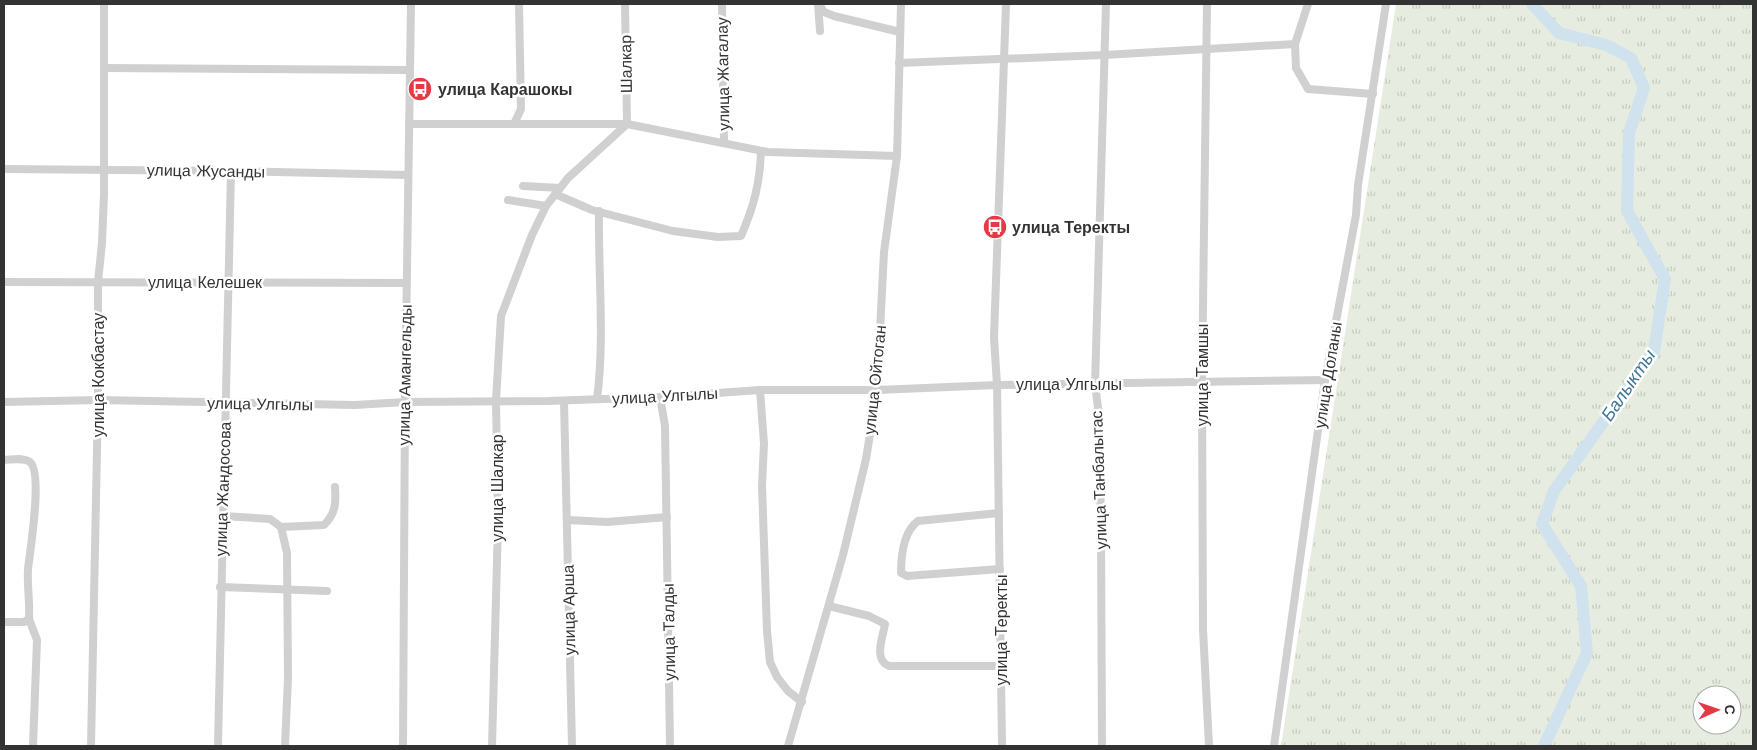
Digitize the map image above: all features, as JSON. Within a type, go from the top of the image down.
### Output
[{"type":"street","name":"улица Кокбастау","points":[[91,746],[98,400],[98,282],[102,243],[104,4]]},
{"type":"street","name":"улица Амангельды","points":[[403,746],[406,283],[411,4]]},
{"type":"street","points":[[514,124],[521,109],[519,4]]},
{"type":"street","name":"Шалкар","points":[[625,4],[626,124]]},
{"type":"street","name":"улица Жагалау","points":[[722,4],[724,143]]},
{"type":"street","points":[[818,4],[820,31]]},
{"type":"street","points":[[818,4],[824,12],[834,16],[900,32]]},
{"type":"street","name":"улица Ойтоган","points":[[788,746],[829,606],[866,459],[877,390],[884,252],[896,156],[901,4]]},
{"type":"street","name":"улица Теректы","points":[[1002,746],[997,384],[994,338],[1006,4]]},
{"type":"street","name":"улица Танбалытас","points":[[1102,746],[1101,528],[1099,416],[1096,385],[1106,4]]},
{"type":"street","name":"улица Тамшы","points":[[1207,4],[1204,48],[1202,382],[1203,629],[1209,746]]},
{"type":"street","points":[[1308,4],[1295,44],[1296,68],[1308,88],[1373,94]]},
{"type":"street","name":"улица Доланы","points":[[1274,746],[1325,380],[1356,215],[1358,185],[1386,4]]},
{"type":"street","points":[[899,63],[1104,56],[1204,48],[1295,44]]},
{"type":"street","points":[[104,68],[410,70]]},
{"type":"street","points":[[409,124],[626,124],[761,151],[896,156]]},
{"type":"street","name":"улица Шалкар","points":[[492,746],[498,523],[496,400],[501,316],[532,235],[546,206],[558,191],[626,124]]},
{"type":"street","points":[[524,186],[558,191],[599,212],[673,232],[718,237],[740,236],[754,204],[760,178],[761,151]]},
{"type":"street","name":"улица Жусанды","points":[[4,169],[231,171],[408,176]]},
{"type":"street","name":"улица Жандосова","points":[[218,746],[220,588],[231,171]]},
{"type":"street","points":[[508,200],[546,206]]},
{"type":"street","points":[[597,399],[603,350],[598,280],[599,212]]},
{"type":"street","name":"улица Келешек","points":[[4,282],[406,283]]},
{"type":"street","name":"улица Улгылы","points":[[4,402],[98,400],[226,404],[355,405],[405,402],[660,397],[760,390],[877,390],[997,384],[1096,385],[1325,380]]},
{"type":"street","points":[[760,390],[764,444],[762,493],[767,631],[770,662],[777,677],[788,691],[802,702]]},
{"type":"street","name":"улица Талды","points":[[660,397],[665,426],[670,746]]},
{"type":"street","name":"улица Арша","points":[[564,400],[572,746]]},
{"type":"street","points":[[4,460],[25,460],[31,463],[34,470],[35,507],[28,567],[29,618],[37,640],[33,746]]},
{"type":"street","points":[[280,528],[324,525],[332,516],[336,503],[335,487]]},
{"type":"street","points":[[999,513],[918,521],[909,527],[901,558],[901,573],[907,576],[1000,569]]},
{"type":"street","points":[[223,516],[270,519],[280,528],[286,553],[287,588],[288,678],[285,746]]},
{"type":"street","points":[[568,520],[607,522],[667,518]]},
{"type":"street","points":[[220,588],[287,588],[301,592],[327,591]]},
{"type":"street","points":[[829,606],[869,616],[885,624],[880,658],[883,664],[889,666],[1001,666]]},
{"type":"street","points":[[4,622],[24,622],[29,618]]},
{"type":"green space","points":[[1396,4],[1753,4],[1753,746],[1281,746]]},
{"type":"waterway","name":"Балыкты","points":[[1532,4],[1559,33],[1606,45],[1631,58],[1644,88],[1629,133],[1627,211],[1665,279],[1654,351],[1554,491],[1542,524],[1581,586],[1587,653],[1544,746]]},
{"type":"place","name":"улица Карашокы","points":[[420,89]]},
{"type":"place","name":"улица Теректы","points":[[995,227]]}]
